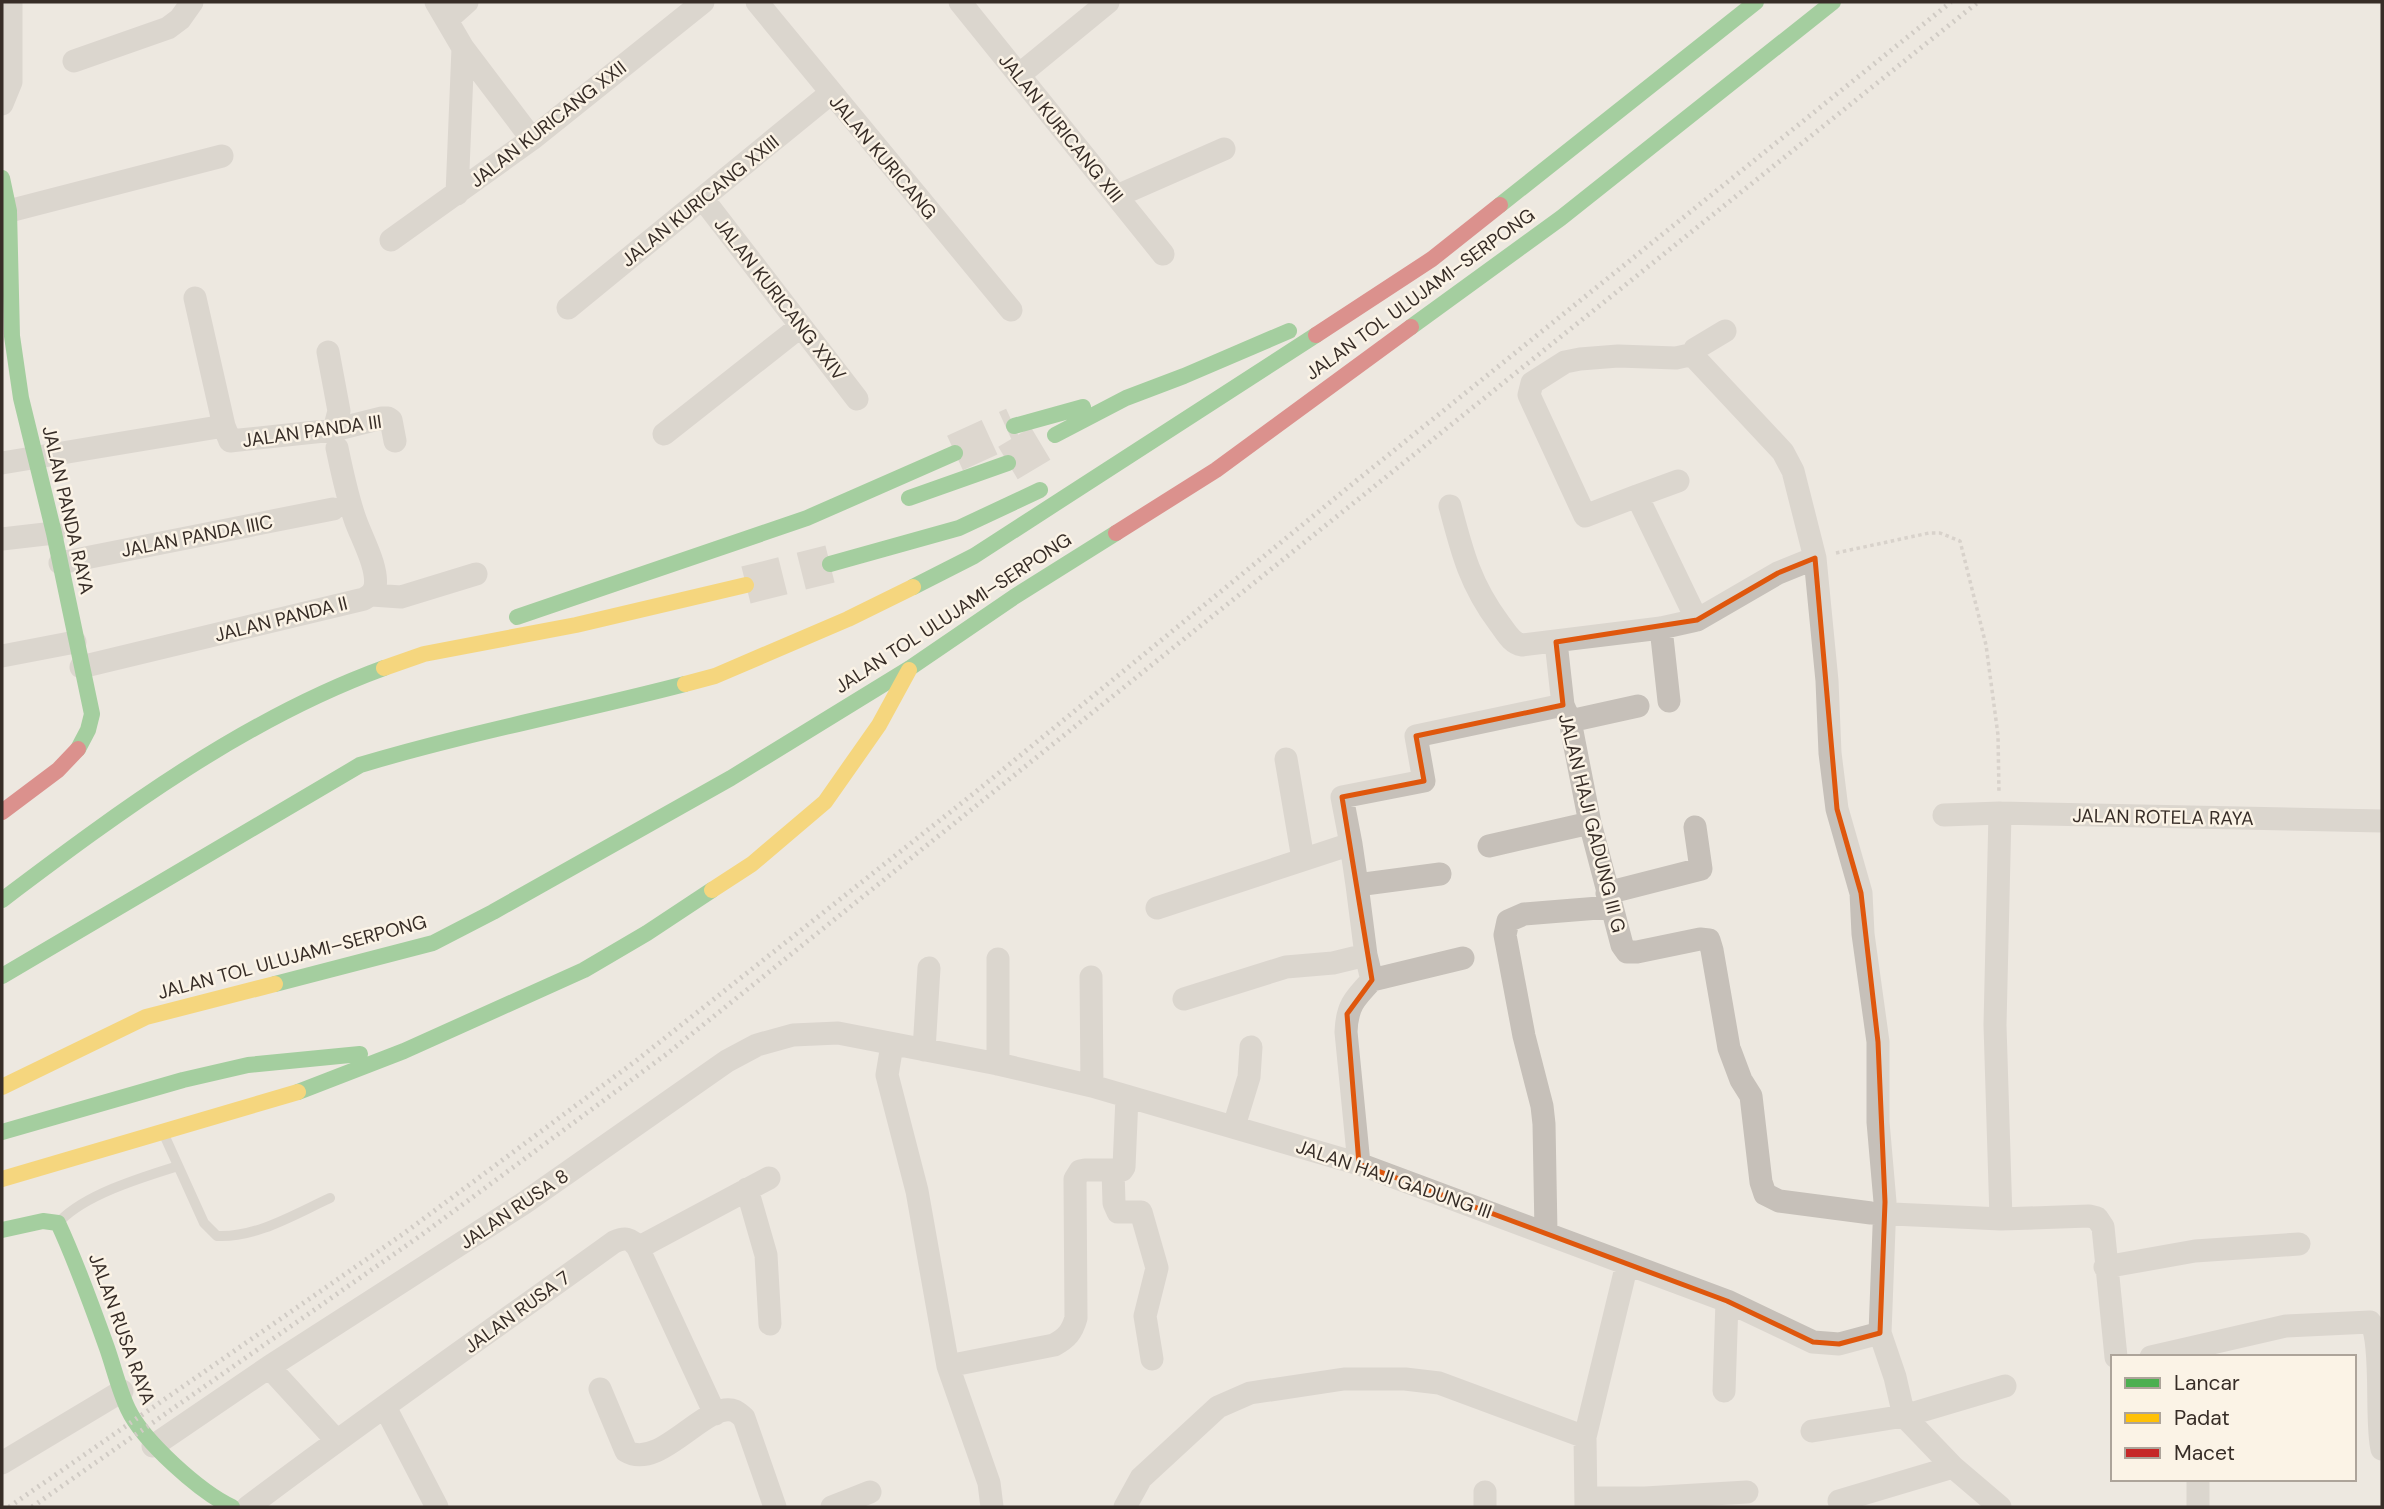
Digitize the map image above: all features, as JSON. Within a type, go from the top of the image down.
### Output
[{"type":"main road","name":"JALAN TOL ULUJAMI–SERPONG","points":[[2,976],[360,765],[426,745],[611,703],[715,676],[848,619],[974,556],[1432,259],[1756,2]]},
{"type":"main road","name":"JALAN TOL ULUJAMI–SERPONG","points":[[2,1087],[146,1017],[433,943],[731,778],[910,668],[1014,597],[1216,470],[1561,218],[1832,2]]},
{"type":"main road","name":"JALAN PANDA RAYA","points":[[2,178],[9,211],[8,357],[21,398],[54,533],[92,714],[91,727],[85,739],[61,767],[2,812]]},
{"type":"main road","points":[[1055,435],[1126,398],[1184,376],[1301,324],[1432,259]]},
{"type":"main road","points":[[1221,377],[1301,324]]},
{"type":"main road","points":[[1119,443],[1198,392]]},
{"type":"main road","points":[[1014,426],[1060,412],[1126,398]]},
{"type":"main road","points":[[2,900],[86,837],[224,745],[346,682],[523,615],[807,518],[955,453]]},
{"type":"main road","points":[[899,502],[1008,463]]},
{"type":"main road","points":[[830,564],[959,527],[1030,496],[1052,482]]},
{"type":"main road","points":[[807,518],[873,506]]},
{"type":"main road","points":[[424,654],[576,625],[746,585]]},
{"type":"main road","points":[[2,1180],[287,1096],[404,1051],[584,970],[647,933],[752,863],[825,802],[879,725],[910,668]]},
{"type":"main road","points":[[2,1132],[171,1083],[248,1065],[404,1051]]},
{"type":"main road","points":[[2,1230],[43,1221],[58,1223]]},
{"type":"main road","name":"JALAN RUSA RAYA","points":[[58,1223],[78,1267],[128,1409],[140,1430],[153,1446],[219,1501],[232,1507]]},
{"type":"street","points":[[2,104],[11,82],[11,2]]},
{"type":"street","points":[[74,61],[168,28],[180,19],[192,2]]},
{"type":"street","points":[[467,2],[442,10],[463,48],[532,139]]},
{"type":"street","name":"JALAN KURICANG XXII","points":[[391,240],[532,139],[703,2]]},
{"type":"street","name":"JALAN KURICANG","points":[[757,2],[1011,310]]},
{"type":"street","name":"JALAN KURICANG XIII","points":[[960,2],[1163,254]]},
{"type":"street","points":[[1019,75],[1108,2]]},
{"type":"street","points":[[457,194],[463,48]]},
{"type":"street","name":"JALAN KURICANG XXIII","points":[[568,308],[831,93]]},
{"type":"street","points":[[1116,196],[1224,149]]},
{"type":"street","points":[[9,211],[222,156]]},
{"type":"street","name":"JALAN KURICANG XXIV","points":[[703,199],[857,399]]},
{"type":"street","name":"JALAN PANDA III","points":[[195,298],[230,442],[335,439],[372,419],[388,418],[391,420],[395,441]]},
{"type":"street","points":[[664,434],[801,327]]},
{"type":"street","points":[[1725,331],[1695,349],[1694,354],[1783,452],[1793,471],[1815,558],[1828,681],[1830,753],[1837,809],[1861,893],[1863,934],[1878,1042],[1878,1122],[1885,1214],[1880,1333],[1895,1377],[1904,1416],[1953,1467],[2000,1507]]},
{"type":"street","name":"JALAN PANDA II","points":[[81,667],[372,595],[375,575],[355,520],[335,439],[340,411],[328,352]]},
{"type":"street","points":[[1678,481],[1585,516],[1529,395],[1532,383],[1565,362],[1619,356],[1676,358],[1694,354]]},
{"type":"street","name":"JALAN PANDA III","points":[[2,463],[224,426]]},
{"type":"street","points":[[1637,496],[1697,620]]},
{"type":"street","points":[[1450,506],[1465,562],[1483,601],[1510,638],[1516,644],[1522,645],[1661,628],[1697,620],[1778,572],[1815,558]]},
{"type":"street","name":"JALAN PANDA IIIC","points":[[60,563],[333,509]]},
{"type":"street","points":[[2,539],[54,533]]},
{"type":"street","points":[[372,595],[401,597],[475,574]]},
{"type":"street","points":[[1661,628],[1669,701]]},
{"type":"street","points":[[2,656],[75,642]]},
{"type":"street","name":"JALAN HAJI GADUNG III G","points":[[1556,642],[1567,713],[1590,823],[1622,945],[1628,952],[1700,939],[1709,940],[1729,1048],[1741,1080],[1751,1096],[1761,1182],[1765,1194],[1779,1201],[1885,1214],[2001,1219],[2089,1216],[2097,1218],[2103,1227],[2105,1267]]},
{"type":"street","points":[[1372,980],[1342,797],[1424,781],[1416,736],[1567,713],[1638,706]]},
{"type":"street","points":[[1286,759],[1303,859]]},
{"type":"street","points":[[2000,813],[1995,1025],[2001,1219]]},
{"type":"street","name":"JALAN ROTELA RAYA","points":[[1944,815],[2000,813],[2382,821]]},
{"type":"street","points":[[1489,846],[1590,823]]},
{"type":"street","points":[[1546,1232],[1542,1106],[1524,1036],[1505,935],[1508,921],[1524,914],[1609,900],[1701,869],[1695,827]]},
{"type":"street","points":[[1157,908],[1350,844]]},
{"type":"street","points":[[1357,889],[1440,873]]},
{"type":"street","points":[[1184,999],[1286,967],[1333,963],[1366,955]]},
{"type":"street","points":[[1359,1164],[1346,1032],[1347,1014],[1358,995],[1372,980],[1463,958]]},
{"type":"street","points":[[998,959],[998,1064]]},
{"type":"street","points":[[924,1050],[929,968]]},
{"type":"street","points":[[1091,977],[1092,1086]]},
{"type":"street","name":"JALAN RUSA 8","points":[[153,1446],[269,1367],[524,1203],[727,1061],[757,1045],[793,1035],[838,1034],[892,1045]]},
{"type":"street","points":[[892,1045],[887,1074],[917,1191],[948,1366],[989,1483],[992,1507]]},
{"type":"street","name":"JALAN HAJI GADUNG III","points":[[892,1045],[998,1064],[1092,1086],[1359,1164],[1727,1301],[1813,1342],[1839,1345],[1880,1333]]},
{"type":"street","points":[[1234,1126],[1249,1077],[1251,1047]]},
{"type":"street","points":[[948,1366],[1054,1345],[1065,1339],[1072,1329],[1076,1318],[1075,1179],[1080,1171],[1085,1170],[1122,1170],[1126,1162],[1127,1097]]},
{"type":"street","points":[[1113,1170],[1114,1203],[1118,1212],[1141,1212],[1157,1268],[1145,1316],[1152,1359]]},
{"type":"street","points":[[715,1414],[638,1248],[769,1178]]},
{"type":"street","points":[[747,1189],[766,1255],[770,1324]]},
{"type":"street","name":"JALAN RUSA 7","points":[[248,1507],[336,1440],[614,1242],[623,1238],[632,1240],[638,1248]]},
{"type":"street","points":[[2116,1355],[2105,1267],[2195,1251],[2299,1244]]},
{"type":"street","points":[[1627,1265],[1585,1437],[1586,1503],[1747,1492]]},
{"type":"street","points":[[1724,1391],[1727,1301]]},
{"type":"street","points":[[2160,1355],[2286,1326],[2370,1322],[2375,1328],[2382,1450]]},
{"type":"street","points":[[269,1367],[336,1440]]},
{"type":"street","points":[[1125,1507],[1141,1478],[1218,1407],[1250,1393],[1344,1380],[1439,1383],[1585,1437]]},
{"type":"street","points":[[1812,1431],[1904,1416],[2005,1386]]},
{"type":"street","points":[[600,1389],[626,1451],[632,1455],[653,1453],[715,1414],[736,1411],[744,1418],[775,1507]]},
{"type":"street","points":[[2,1462],[122,1391]]},
{"type":"street","points":[[385,1407],[437,1507]]},
{"type":"street","points":[[1839,1501],[1953,1467]]},
{"type":"street","points":[[2198,1481],[2198,1507]]},
{"type":"street","points":[[832,1507],[870,1492]]},
{"type":"lane","points":[[163,1132],[204,1223],[217,1236],[234,1237],[253,1232],[331,1198]]},
{"type":"lane","points":[[58,1223],[70,1211],[128,1182],[178,1166]]},
{"type":"path","points":[[1815,558],[1915,535],[1940,533],[1960,541],[1986,645],[1998,735],[2000,813]]},
{"type":"highlighted area","points":[[1815,558],[1837,809],[1861,893],[1878,1042],[1885,1202],[1880,1333],[1839,1344],[1813,1342],[1727,1301],[1359,1164],[1347,1014],[1372,980],[1342,797],[1424,781],[1416,736],[1563,705],[1556,642],[1697,620],[1778,573]]},
{"type":"tunnel","points":[[955,453],[1014,426]]},
{"type":"tunnel","points":[[1008,463],[1055,435]]},
{"type":"tunnel","points":[[746,585],[830,564]]},
{"type":"railway","points":[[9,1507],[403,1234],[637,1060],[973,794],[1356,481],[1951,2]]},
{"type":"railway","points":[[32,1507],[420,1236],[668,1053],[1978,2]]},
{"type":"traffic: fast","points":[[1500,205],[1756,2]]},
{"type":"traffic: fast","points":[[1411,327],[1561,218],[1833,2]]},
{"type":"traffic: fast","points":[[2,178],[9,211],[12,336],[21,398],[54,533],[92,714],[88,730],[78,749]]},
{"type":"traffic: fast","points":[[1055,435],[1126,398],[1289,331]]},
{"type":"traffic: fast","points":[[913,587],[974,556],[1316,335]]},
{"type":"traffic: fast","points":[[1014,426],[1083,407]]},
{"type":"traffic: fast","points":[[517,617],[807,518],[955,453]]},
{"type":"traffic: fast","points":[[909,498],[1008,463]]},
{"type":"traffic: fast","points":[[830,564],[959,528],[1040,490]]},
{"type":"traffic: fast","points":[[275,984],[433,943],[493,912],[731,778],[910,668],[1014,597],[1116,533]]},
{"type":"traffic: fast","points":[[2,900],[138,801],[233,740],[332,689],[384,668]]},
{"type":"traffic: fast","points":[[2,976],[360,765],[685,684]]},
{"type":"traffic: fast","points":[[298,1092],[404,1051],[584,970],[712,890]]},
{"type":"traffic: fast","points":[[2,1132],[183,1080],[248,1065],[360,1054]]},
{"type":"traffic: fast","points":[[2,1230],[43,1221],[58,1223],[90,1301],[125,1402],[135,1422],[159,1450],[189,1478],[232,1507]]},
{"type":"traffic: slow","points":[[384,668],[424,654],[576,625],[746,585]]},
{"type":"traffic: slow","points":[[685,684],[715,676],[848,619],[913,587]]},
{"type":"traffic: slow","points":[[712,890],[752,864],[825,802],[879,725],[909,670]]},
{"type":"traffic: slow","points":[[2,1087],[146,1017],[275,984]]},
{"type":"traffic: slow","points":[[2,1179],[298,1092]]},
{"type":"traffic: jam","points":[[1316,335],[1432,259],[1500,205]]},
{"type":"traffic: jam","points":[[1116,533],[1216,470],[1411,327]]},
{"type":"traffic: jam","points":[[2,812],[58,770],[78,749]]}]
